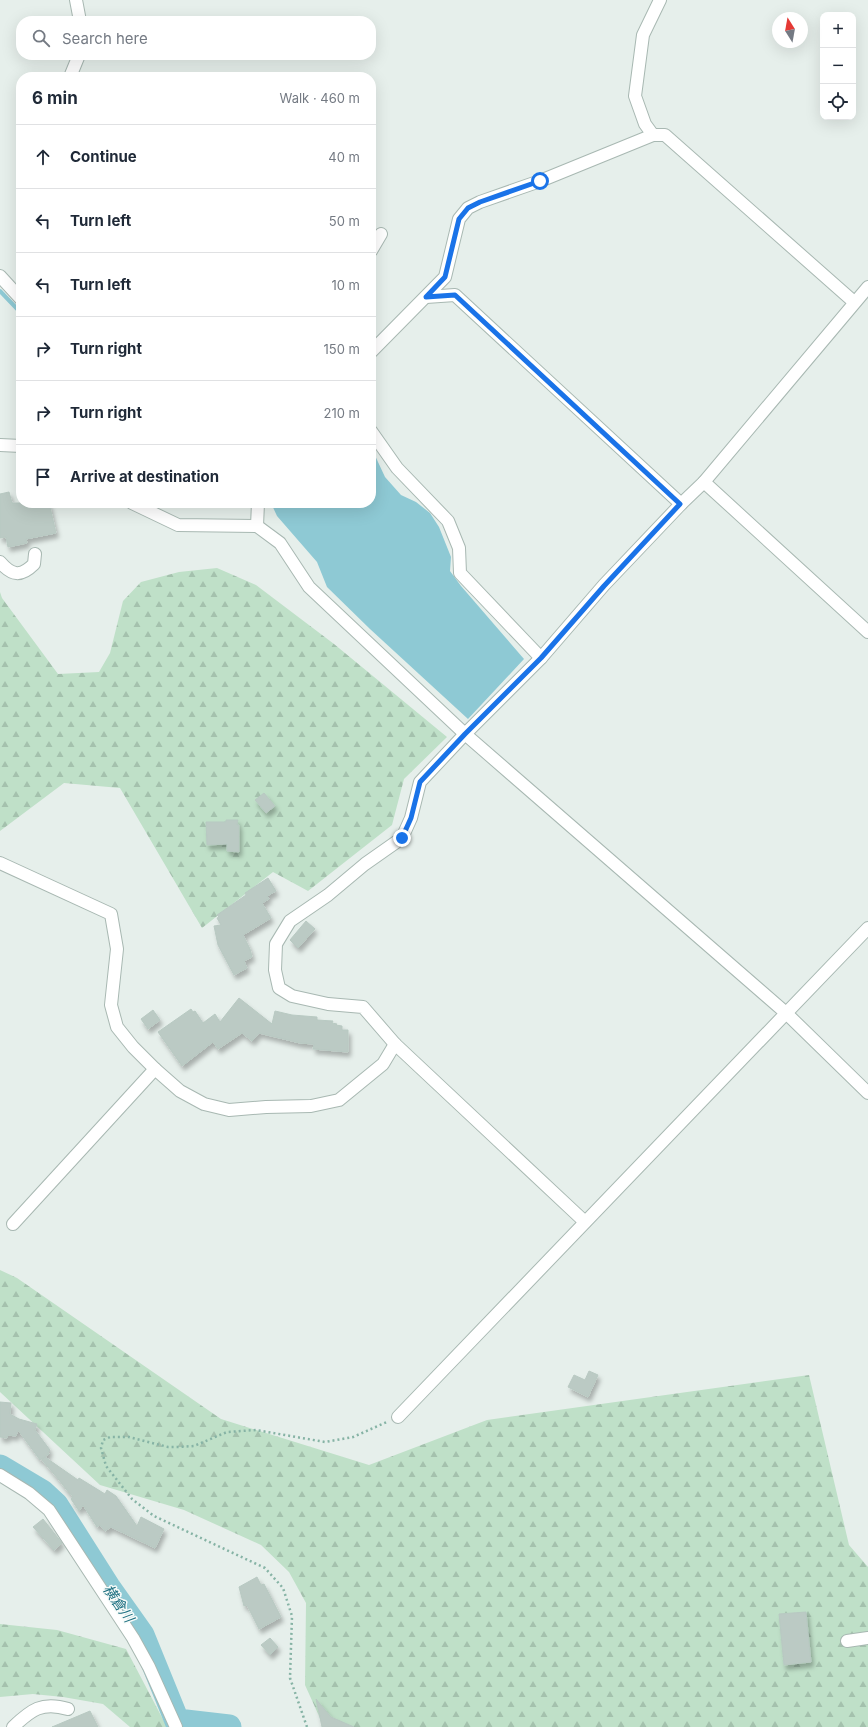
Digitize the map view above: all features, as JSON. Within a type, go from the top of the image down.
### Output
[{"type":"street","points":[[76,0],[79,16]]},
{"type":"street","points":[[653,136],[645,124],[636,96],[643,35],[660,0]]},
{"type":"street","points":[[72,72],[77,60]]},
{"type":"street","points":[[376,347],[445,277],[459,219],[468,208],[480,202],[540,181],[653,136],[664,135],[854,302]]},
{"type":"street","points":[[376,242],[381,234]]},
{"type":"street","points":[[0,276],[16,294]]},
{"type":"street","points":[[585,1222],[395,1044],[363,1007],[328,1004],[292,996],[279,988],[275,970],[276,944],[290,921],[328,895],[365,864],[382,854],[402,838],[411,818],[420,782],[465,734],[541,658],[604,586],[680,504],[704,482],[868,287]]},
{"type":"street","points":[[426,297],[455,295],[680,504]]},
{"type":"street","points":[[376,340],[384,339]]},
{"type":"street","points":[[376,438],[397,468],[448,521],[459,548],[460,572],[541,658]]},
{"type":"street","points":[[0,445],[16,446]]},
{"type":"street","points":[[704,482],[868,632]]},
{"type":"street","points":[[142,508],[178,525],[257,526],[280,543],[309,587],[465,734],[786,1013],[868,1093]]},
{"type":"street","points":[[257,526],[258,508]]},
{"type":"street","points":[[0,562],[7,570],[16,574],[26,572],[34,564],[35,554]]},
{"type":"street","points":[[0,863],[111,914],[117,949],[111,1005],[117,1027],[133,1047],[180,1091],[204,1104],[229,1110],[311,1106],[339,1100],[383,1064],[395,1044]]},
{"type":"street","points":[[398,1417],[868,928]]},
{"type":"street","points":[[13,1224],[156,1069]]},
{"type":"street","points":[[0,1475],[29,1493],[49,1510],[133,1638],[149,1667],[176,1727]]},
{"type":"street","points":[[847,1641],[868,1638]]},
{"type":"street","points":[[13,1727],[24,1717],[39,1707],[58,1706],[68,1709]]},
{"type":"path","points":[[307,1727],[290,1678],[292,1616],[283,1588],[265,1568],[154,1516],[132,1499],[106,1466],[101,1448],[103,1440],[110,1437],[129,1437],[168,1447],[179,1447],[194,1446],[227,1432],[256,1430],[325,1442],[353,1437],[398,1417]]},
{"type":"green space","points":[[217,568],[256,585],[334,644],[447,737],[404,779],[392,825],[308,891],[273,872],[202,928],[120,788],[64,783],[0,831],[0,592],[2,598],[58,674],[99,672],[110,653],[123,601],[141,582],[179,572]]},
{"type":"green space","points":[[0,1270],[17,1278],[221,1419],[369,1465],[487,1420],[809,1375],[849,1545],[868,1567],[868,1727],[324,1727],[305,1685],[306,1603],[289,1572],[261,1545],[184,1510],[100,1485],[0,1392]]},
{"type":"green space","points":[[0,1624],[57,1630],[126,1649],[167,1727],[130,1727],[103,1704],[63,1697],[33,1694],[0,1697]]},
{"type":"water","points":[[376,458],[385,477],[401,495],[416,502],[430,513],[439,527],[451,557],[450,571],[461,586],[524,659],[468,719],[370,629],[327,587],[317,562],[277,516],[273,508],[376,508]]},
{"type":"building","points":[[9,492],[12,503],[16,503],[16,508],[50,508],[56,533],[26,539],[27,543],[8,547],[6,537],[0,538],[0,494]]},
{"type":"building","points":[[264,793],[275,806],[266,813],[255,800]]},
{"type":"building","points":[[226,820],[238,820],[239,852],[227,851],[227,844],[207,845],[206,822],[226,822]]},
{"type":"building","points":[[268,878],[276,891],[267,896],[269,899],[262,903],[271,918],[243,935],[252,957],[244,961],[247,968],[234,975],[218,945],[214,926],[221,925],[217,915],[246,895],[245,893]]},
{"type":"building","points":[[306,921],[315,929],[298,948],[290,940]]},
{"type":"building","points":[[239,998],[272,1024],[275,1011],[292,1015],[317,1017],[317,1020],[333,1021],[332,1023],[342,1026],[342,1030],[348,1030],[348,1052],[313,1049],[314,1044],[300,1043],[259,1033],[252,1041],[242,1033],[218,1049],[213,1042],[182,1066],[158,1032],[191,1009],[193,1012],[195,1011],[203,1023],[215,1014],[220,1022]]},
{"type":"building","points":[[153,1010],[160,1020],[148,1029],[141,1019]]},
{"type":"building","points":[[589,1371],[598,1375],[588,1397],[568,1387],[574,1375],[585,1380]]},
{"type":"building","points":[[0,1402],[11,1403],[10,1414],[19,1419],[37,1424],[35,1430],[50,1450],[48,1452],[49,1454],[40,1460],[18,1430],[16,1436],[8,1435],[7,1438],[0,1437]]},
{"type":"building","points":[[45,1457],[78,1480],[79,1478],[105,1494],[107,1490],[116,1496],[137,1526],[141,1517],[164,1529],[155,1548],[111,1527],[105,1531],[100,1525],[97,1527],[83,1505],[79,1511],[71,1499],[73,1496],[42,1460]]},
{"type":"building","points":[[43,1519],[62,1543],[54,1550],[33,1527]]},
{"type":"building","points":[[257,1577],[261,1585],[264,1584],[281,1617],[259,1629],[247,1605],[244,1606],[239,1587]]},
{"type":"building","points":[[806,1612],[811,1662],[784,1665],[779,1614]]},
{"type":"building","points":[[270,1638],[278,1647],[270,1655],[261,1645]]},
{"type":"building","points":[[316,1699],[331,1717],[354,1727],[322,1727]]},
{"type":"building","points":[[90,1711],[98,1727],[52,1727]]},
{"type":"waterway","points":[[0,291],[16,308]]},
{"type":"waterway","name":"横倉川","points":[[0,1467],[42,1492],[56,1505],[108,1587],[142,1635],[177,1721],[229,1727]]},
{"type":"route","points":[[402,838],[411,818],[420,782],[465,734],[541,658],[604,586],[680,504],[455,295],[426,297],[445,277],[459,219],[468,208],[480,202],[540,181]]}]
